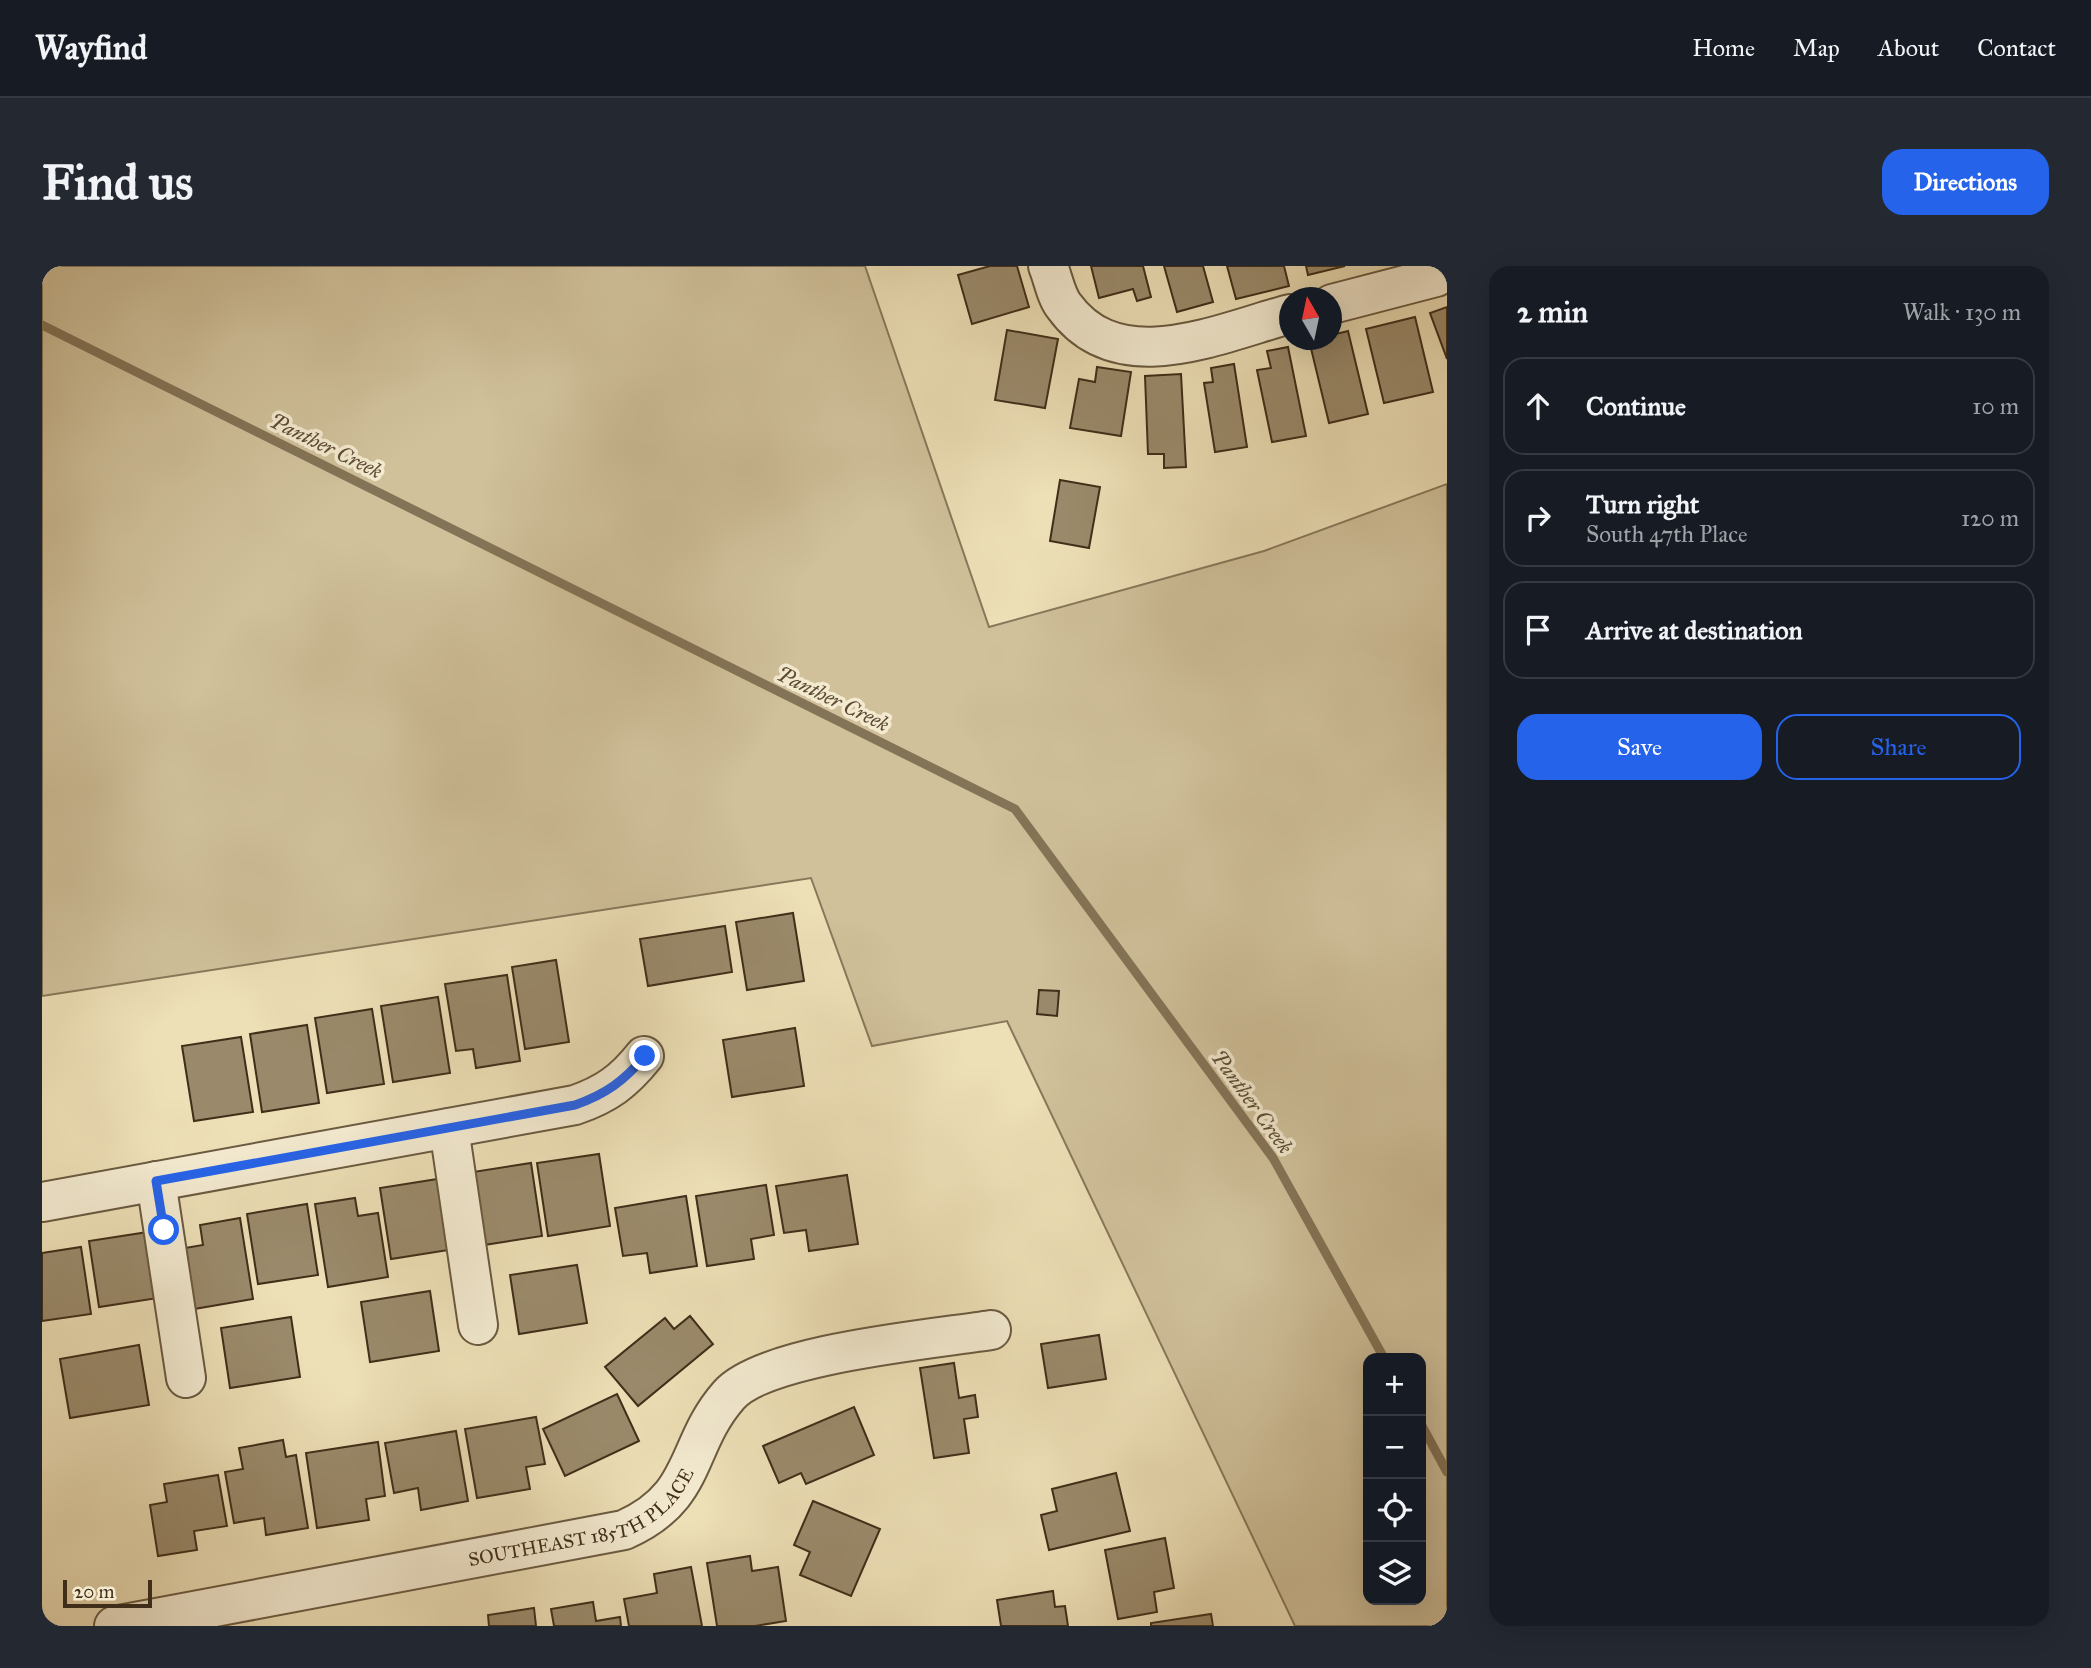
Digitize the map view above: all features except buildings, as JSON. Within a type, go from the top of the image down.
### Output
[{"type":"street","points":[[1048,266],[1063,305],[1091,333],[1121,346],[1156,348],[1279,317]]},
{"type":"street","points":[[1342,301],[1436,277],[1445,266]]},
{"type":"street","points":[[42,1202],[575,1105],[605,1095],[625,1079],[645,1056]]},
{"type":"street","points":[[449,1128],[478,1325]]},
{"type":"street","points":[[156,1181],[186,1378]]},
{"type":"street","name":"SOUTHEAST 185TH PLACE","points":[[114,1626],[624,1531],[651,1519],[676,1493],[729,1394],[760,1374],[799,1361],[991,1330]]},
{"type":"shaded area","points":[[42,266],[865,266],[989,627],[1264,551],[1447,484],[1447,1626],[1295,1626],[1007,1021],[872,1046],[811,878],[42,996]]},
{"type":"waterway","name":"Panther Creek","points":[[42,325],[1015,809],[1273,1158],[1381,1353]]},
{"type":"waterway","name":"Panther Creek","points":[[1426,1433],[1447,1472]]},
{"type":"route","points":[[164,1230],[156,1181],[575,1105],[605,1095],[625,1079],[645,1056]]}]
